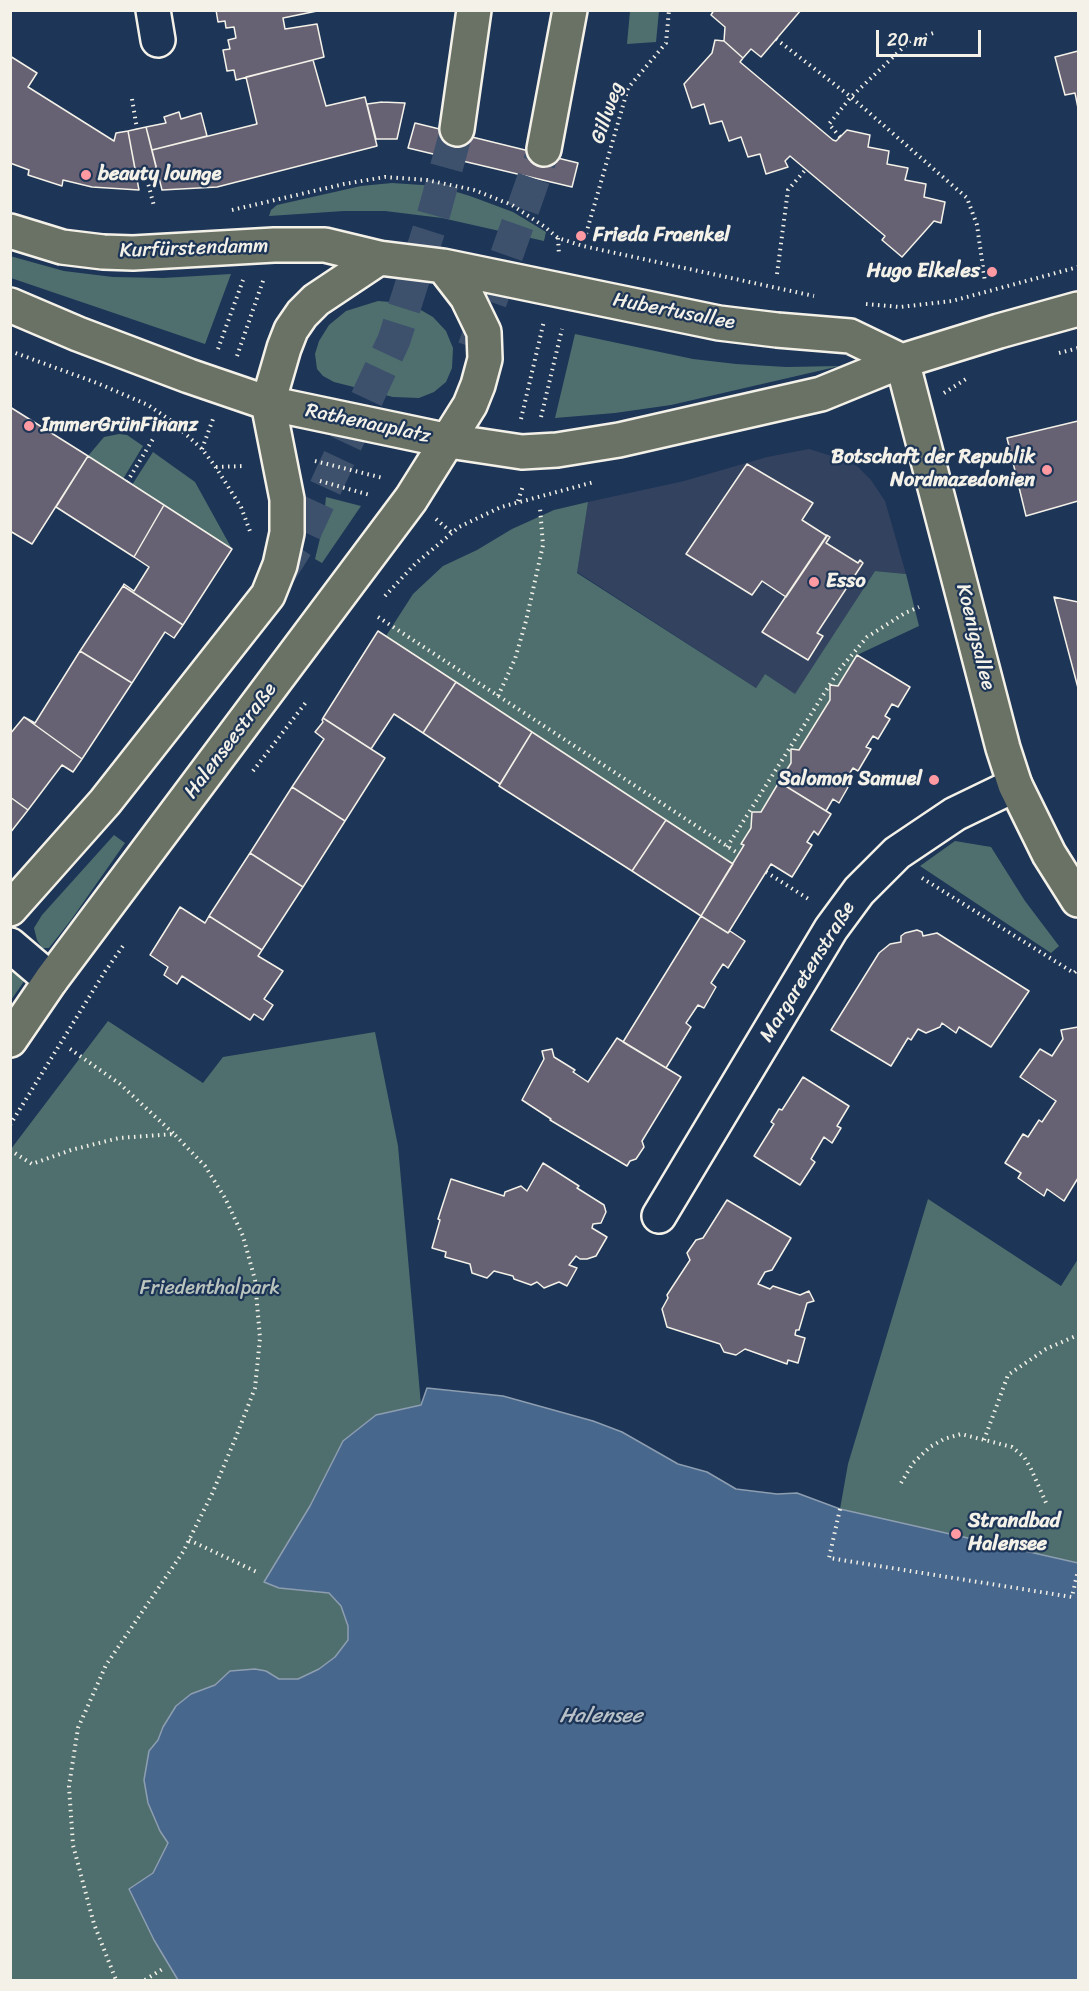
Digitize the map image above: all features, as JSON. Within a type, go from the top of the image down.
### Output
[{"type":"main road","points":[[457,129],[474,10]]},
{"type":"main road","points":[[544,149],[570,10]]},
{"type":"main road","name":"Kurfürstendamm","points":[[10,231],[62,247],[103,252],[133,253],[274,245],[326,245],[379,258]]},
{"type":"main road","points":[[10,909],[105,802],[268,595],[280,565],[287,533],[287,499],[268,403],[291,330],[316,300],[379,258],[443,266]]},
{"type":"main road","name":"Hubertusallee","points":[[443,266],[719,322],[850,336],[902,361]]},
{"type":"main road","name":"Rathenauplatz","points":[[268,403],[449,441],[470,405],[485,359],[484,332],[467,297],[443,266]]},
{"type":"main road","points":[[10,305],[78,334],[268,403]]},
{"type":"main road","points":[[449,441],[522,452],[557,450],[619,440],[820,394],[902,361],[1078,309]]},
{"type":"main road","name":"Koenigsallee","points":[[902,361],[1003,748],[1015,785],[1048,855],[1078,900]]},
{"type":"main road","name":"Halenseestraße","points":[[10,1040],[51,981],[411,500],[449,441]]},
{"type":"street","name":"Margaretenstraße","points":[[659,1216],[831,929],[859,891],[897,853],[955,814],[1015,785]]},
{"type":"street","points":[[10,945],[51,981]]},
{"type":"path","name":"Gillweg","points":[[586,234],[628,88],[666,43],[669,10]]},
{"type":"path","points":[[840,137],[829,124],[851,97],[910,41],[936,32]]},
{"type":"path","points":[[776,39],[851,97],[967,198],[976,225],[985,282]]},
{"type":"path","points":[[132,99],[137,129]]},
{"type":"path","points":[[777,274],[788,190],[806,170]]},
{"type":"path","points":[[222,212],[386,177],[427,180],[474,189],[512,205],[558,238],[583,246],[822,297]]},
{"type":"path","points":[[147,179],[154,207]]},
{"type":"path","points":[[558,238],[559,247]]},
{"type":"path","points":[[855,303],[900,307],[952,301],[1078,267]]},
{"type":"path","points":[[238,354],[266,272]]},
{"type":"path","points":[[218,349],[245,274]]},
{"type":"path","points":[[520,420],[543,325]]},
{"type":"path","points":[[540,420],[562,329]]},
{"type":"path","points":[[10,351],[97,383],[148,405],[178,426],[202,449],[241,507],[251,543]]},
{"type":"path","points":[[202,449],[208,434]]},
{"type":"path","points":[[128,482],[153,439]]},
{"type":"path","points":[[319,461],[386,479]]},
{"type":"path","points":[[215,466],[234,467]]},
{"type":"path","points":[[320,481],[374,496]]},
{"type":"path","points":[[379,603],[397,581],[451,532],[476,517],[518,501],[522,490]]},
{"type":"path","points":[[498,696],[515,659],[529,610],[543,545],[540,508]]},
{"type":"path","points":[[443,524],[451,532]]},
{"type":"path","points":[[727,847],[839,670],[867,637],[919,607]]},
{"type":"path","points":[[378,617],[739,854]]},
{"type":"path","points":[[251,774],[309,698]]},
{"type":"path","points":[[766,872],[811,901]]},
{"type":"path","points":[[915,874],[1074,974],[1078,969]]},
{"type":"path","points":[[10,1125],[104,973],[132,934]]},
{"type":"path","points":[[70,1049],[120,1084],[205,1166],[225,1198],[243,1236],[255,1280],[260,1338],[255,1388],[212,1494],[183,1552],[106,1665],[78,1728],[69,1786],[73,1845],[94,1924],[116,1980]]},
{"type":"path","points":[[10,1150],[32,1164],[71,1150],[119,1138],[174,1134]]},
{"type":"path","points":[[984,1440],[1008,1375],[1046,1349],[1078,1335]]},
{"type":"path","points":[[901,1483],[913,1463],[930,1447],[944,1439],[961,1434],[1012,1448],[1024,1457],[1047,1505]]},
{"type":"path","points":[[840,1509],[829,1558],[1072,1597],[1078,1570]]},
{"type":"path","points":[[189,1540],[259,1573]]},
{"type":"path","points":[[146,1980],[164,1968]]},
{"type":"shaded area","points":[[809,449],[857,466],[871,480],[885,501],[906,574],[875,571],[795,695],[765,674],[756,688],[577,572],[588,502],[684,481],[767,457]]},
{"type":"green space","points":[[630,11],[659,11],[656,42],[627,44]]},
{"type":"green space","points":[[392,183],[437,186],[513,212],[546,232],[544,241],[442,218],[385,211],[269,216],[271,210],[277,205],[361,186]]},
{"type":"green space","points":[[10,256],[64,271],[113,277],[163,278],[231,274],[205,344],[11,278]]},
{"type":"green space","points":[[378,301],[402,303],[419,309],[433,317],[446,331],[453,348],[452,368],[446,382],[434,392],[419,398],[393,397],[334,382],[323,376],[317,369],[315,354],[319,341],[329,325],[346,311]]},
{"type":"green space","points":[[575,334],[693,359],[786,367],[840,366],[671,405],[555,418]]},
{"type":"green space","points":[[127,435],[143,446],[123,479],[88,456],[104,437]]},
{"type":"green space","points":[[153,452],[195,482],[232,549],[132,485]]},
{"type":"green space","points":[[326,497],[361,506],[322,563],[315,559],[323,526]]},
{"type":"green space","points":[[588,502],[577,573],[756,688],[765,674],[795,694],[875,571],[906,574],[919,626],[857,655],[838,686],[830,686],[830,700],[799,750],[791,749],[791,763],[761,812],[752,812],[751,828],[733,864],[386,636],[413,594],[443,566],[477,550],[512,529],[554,510]]},
{"type":"green space","points":[[114,835],[125,843],[49,948],[42,948],[34,928],[42,915]]},
{"type":"green space","points":[[955,841],[991,847],[1025,901],[1059,946],[1051,953],[920,866]]},
{"type":"green space","points":[[11,966],[25,980],[11,1000]]},
{"type":"green space","name":"Friedenthalpark","points":[[108,1021],[203,1083],[223,1057],[375,1032],[398,1146],[421,1405],[376,1415],[343,1441],[310,1506],[264,1582],[279,1588],[329,1593],[341,1606],[348,1626],[348,1640],[335,1657],[319,1669],[298,1679],[279,1679],[266,1671],[230,1671],[215,1685],[191,1694],[163,1727],[158,1740],[149,1751],[144,1780],[160,1831],[168,1843],[153,1873],[129,1889],[154,1940],[178,1980],[11,1980],[11,1149]]},
{"type":"green space","name":"Strandbad Halensee","points":[[928,1199],[1061,1286],[1078,1259],[1078,1914],[840,1509],[848,1464]]},
{"type":"water","name":"Halensee","points":[[427,1388],[503,1396],[593,1421],[622,1432],[678,1464],[707,1472],[736,1489],[777,1494],[797,1493],[840,1509],[1078,1563],[1078,1980],[178,1980],[154,1940],[129,1889],[153,1873],[168,1843],[148,1803],[144,1780],[149,1751],[158,1740],[176,1706],[191,1694],[215,1685],[230,1671],[255,1669],[266,1671],[279,1679],[298,1679],[319,1669],[335,1657],[348,1640],[348,1626],[341,1606],[329,1593],[279,1588],[264,1582],[310,1506],[343,1441],[376,1415],[421,1405]]},
{"type":"building","points":[[216,10],[322,10],[283,18],[285,29],[317,24],[324,57],[236,80],[234,70],[227,71],[223,50],[230,49],[228,40],[236,38],[234,27],[226,28],[225,21],[218,22]]},
{"type":"building","points":[[714,10],[801,10],[761,57],[751,49],[743,58],[724,41],[725,27],[711,15]]},
{"type":"building","points":[[715,40],[724,41],[743,58],[740,62],[833,140],[836,141],[847,130],[870,135],[868,147],[889,151],[887,164],[908,168],[905,180],[926,184],[924,197],[945,202],[941,223],[934,221],[902,257],[882,240],[885,236],[790,156],[785,161],[788,167],[766,174],[760,154],[748,157],[741,137],[729,141],[722,121],[710,124],[704,104],[692,108],[684,84],[712,53]]},
{"type":"building","points":[[1078,51],[1078,108],[1075,93],[1065,95],[1055,57]]},
{"type":"building","points":[[10,56],[37,73],[28,87],[114,141],[116,133],[128,131],[139,190],[92,187],[63,180],[62,186],[28,175],[29,170],[10,163]]},
{"type":"building","points":[[313,60],[326,106],[365,97],[377,146],[217,187],[162,190],[152,150],[257,124],[246,77]]},
{"type":"building","points":[[405,103],[397,139],[376,139],[367,104]]},
{"type":"building","points":[[179,112],[181,119],[201,113],[207,136],[152,150],[146,127],[166,123],[164,117]]},
{"type":"building","points":[[415,123],[578,163],[572,187],[408,148]]},
{"type":"building","points":[[146,127],[159,179],[137,180],[128,131]]},
{"type":"building","points":[[10,407],[88,456],[32,544],[10,531]]},
{"type":"building","name":"Botschaft der Republik Nordmazedonien","points":[[1078,421],[1078,501],[1026,516],[1007,438]]},
{"type":"building","points":[[88,456],[164,505],[134,557],[56,507]]},
{"type":"building","points":[[747,464],[813,503],[802,520],[827,536],[786,597],[762,581],[752,595],[686,554]]},
{"type":"building","points":[[164,505],[232,549],[183,625],[123,586],[124,584],[134,591],[149,567],[134,557]]},
{"type":"building","points":[[827,535],[830,537],[826,543],[858,563],[860,560],[863,563],[817,633],[823,636],[808,660],[762,632]]},
{"type":"building","points":[[123,586],[183,625],[174,638],[165,632],[132,683],[80,651]]},
{"type":"building","points":[[1054,597],[1078,602],[1078,688]]},
{"type":"building","points":[[378,631],[456,682],[423,733],[394,714],[371,749],[323,718]]},
{"type":"building","points":[[80,651],[132,683],[82,759],[24,717],[35,723]]},
{"type":"building","points":[[857,655],[910,687],[898,707],[892,704],[885,716],[890,719],[878,739],[873,736],[866,747],[871,749],[858,771],[853,768],[846,779],[851,782],[839,803],[833,799],[826,811],[779,782],[791,763],[791,749],[799,750],[830,700],[830,685],[838,686]]},
{"type":"building","points":[[456,682],[532,732],[500,784],[423,733]]},
{"type":"building","points":[[24,717],[82,759],[73,772],[62,765],[28,810],[10,797],[10,734]]},
{"type":"building","points":[[323,718],[385,758],[345,821],[292,787],[324,739],[315,732],[323,722]]},
{"type":"building","points":[[532,732],[666,820],[632,871],[499,786]]},
{"type":"building","points":[[779,782],[831,814],[818,835],[814,831],[807,842],[812,845],[792,877],[771,864],[728,933],[701,916],[744,845],[741,844],[751,828],[752,812],[761,812]]},
{"type":"building","points":[[292,787],[345,821],[303,887],[250,853]]},
{"type":"building","points":[[10,797],[28,810],[10,833]]},
{"type":"building","points":[[666,820],[733,864],[701,916],[632,871]]},
{"type":"building","points":[[250,853],[303,887],[262,950],[209,916]]},
{"type":"building","points":[[180,907],[205,923],[209,916],[262,950],[258,956],[283,971],[264,999],[273,1005],[263,1020],[254,1014],[250,1020],[182,976],[177,984],[164,975],[168,967],[150,955]]},
{"type":"building","points":[[701,916],[745,941],[728,968],[723,964],[711,983],[716,987],[704,1008],[698,1005],[686,1023],[691,1027],[666,1068],[623,1042]]},
{"type":"building","points":[[917,930],[922,932],[923,936],[937,933],[1029,991],[991,1047],[959,1027],[956,1033],[942,1023],[940,1027],[926,1033],[918,1029],[911,1040],[908,1038],[891,1066],[831,1030],[879,953],[890,944],[901,942],[901,936],[905,933]]},
{"type":"building","points":[[1078,1027],[1078,1178],[1064,1201],[1047,1189],[1044,1196],[1018,1178],[1021,1173],[1005,1163],[1023,1134],[1028,1137],[1039,1120],[1042,1122],[1056,1101],[1020,1077],[1040,1049],[1052,1056],[1063,1039],[1061,1030]]},
{"type":"building","points":[[617,1038],[681,1077],[642,1141],[644,1147],[636,1159],[630,1161],[627,1166],[550,1120],[522,1100],[544,1059],[542,1051],[552,1049],[554,1057],[575,1070],[573,1072],[588,1082]]},
{"type":"building","points":[[803,1077],[849,1106],[837,1126],[841,1128],[832,1143],[824,1137],[811,1159],[815,1162],[800,1185],[754,1156],[774,1124],[771,1122],[779,1109],[782,1110]]},
{"type":"building","points":[[543,1163],[604,1205],[606,1212],[601,1223],[593,1224],[592,1228],[607,1237],[596,1256],[580,1259],[576,1256],[569,1265],[577,1268],[567,1286],[559,1282],[544,1288],[537,1282],[531,1285],[514,1279],[513,1276],[494,1271],[487,1278],[472,1273],[470,1264],[445,1257],[446,1252],[432,1248],[440,1220],[438,1219],[451,1179],[504,1196],[505,1192],[521,1186],[527,1191]]},
{"type":"building","points":[[727,1200],[791,1238],[772,1270],[765,1272],[758,1284],[770,1289],[773,1286],[800,1295],[809,1291],[814,1301],[807,1303],[799,1330],[796,1330],[795,1335],[805,1338],[798,1363],[788,1360],[787,1364],[745,1349],[736,1355],[724,1352],[720,1344],[667,1327],[662,1309],[668,1298],[667,1295],[690,1260],[687,1253],[696,1240],[703,1238]]},
{"type":"tunnel","points":[[279,574],[302,538],[394,340],[432,220],[457,129]]},
{"type":"tunnel","points":[[474,348],[544,149]]},
{"type":"place","name":"beauty lounge","points":[[86,175]]},
{"type":"place","name":"Frieda Fraenkel","points":[[581,236]]},
{"type":"place","name":"Hugo Elkeles","points":[[992,272]]},
{"type":"place","name":"ImmerGrünFinanz","points":[[29,426]]},
{"type":"place","name":"Botschaft der Republik Nordmazedonien","points":[[1047,470]]},
{"type":"place","name":"Esso","points":[[814,582]]},
{"type":"place","name":"Salomon Samuel","points":[[934,780]]},
{"type":"place","name":"Strandbad Halensee","points":[[956,1534]]}]
